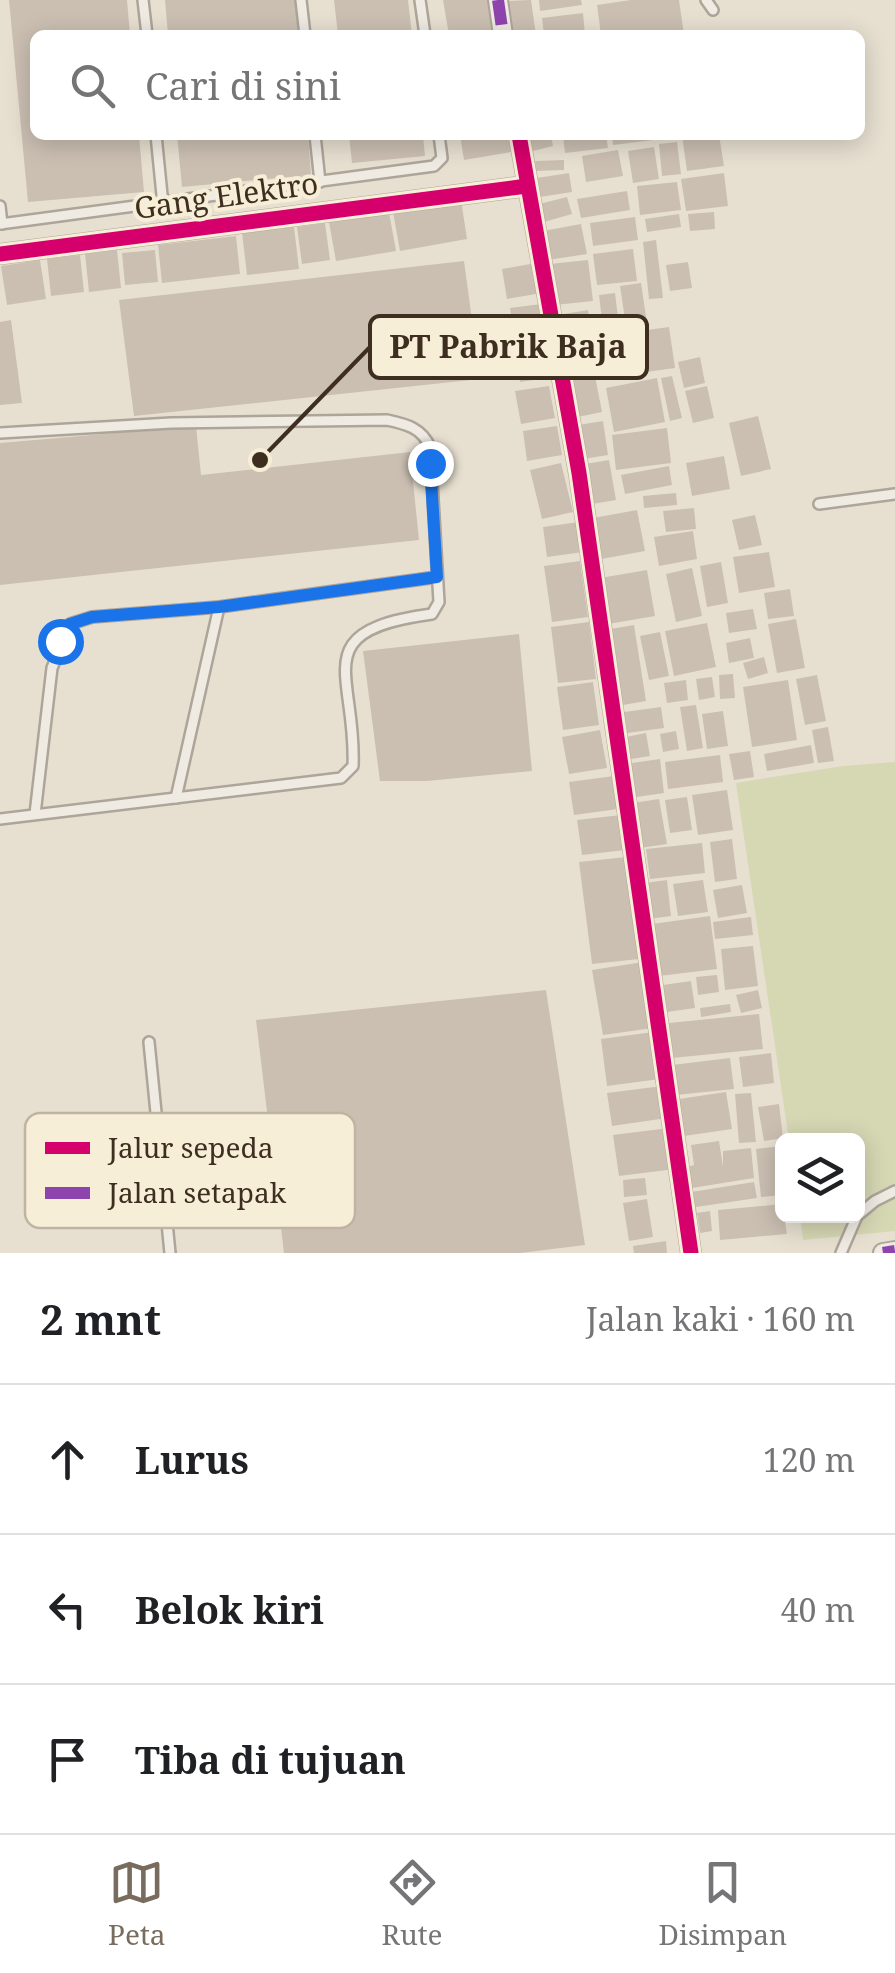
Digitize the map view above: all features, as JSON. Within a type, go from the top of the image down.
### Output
[{"type":"street","points":[[498,0],[503,30]]},
{"type":"street","points":[[520,140],[579,473],[692,1253]]},
{"type":"street","points":[[0,254],[527,186]]},
{"type":"street","points":[[883,1253],[895,1251]]},
{"type":"lane","points":[[144,0],[147,30]]},
{"type":"lane","points":[[301,0],[304,30]]},
{"type":"lane","points":[[420,0],[424,30]]},
{"type":"lane","points":[[706,0],[714,10]]},
{"type":"lane","points":[[157,140],[163,204]]},
{"type":"lane","points":[[316,140],[320,182]]},
{"type":"lane","name":"Gang Elektro","points":[[1,224],[434,166],[441,162],[440,140]]},
{"type":"lane","points":[[0,206],[1,224]]},
{"type":"lane","points":[[0,432],[171,423],[387,420],[417,429],[430,448],[439,602],[432,614],[368,629],[352,642],[345,662],[353,766],[341,778],[0,819]]},
{"type":"lane","points":[[818,504],[895,494]]},
{"type":"lane","points":[[34,814],[52,668],[70,624],[92,617],[219,607],[437,577]]},
{"type":"lane","points":[[176,798],[219,607]]},
{"type":"lane","points":[[149,1042],[156,1113]]},
{"type":"lane","points":[[865,1209],[895,1191]]},
{"type":"lane","points":[[841,1253],[854,1223]]},
{"type":"lane","points":[[168,1228],[170,1253]]},
{"type":"green space","points":[[895,762],[895,1231],[803,1240],[801,1223],[865,1223],[865,1133],[788,1133],[736,783]]},
{"type":"building","points":[[9,0],[127,0],[130,30],[30,30],[30,140],[139,140],[144,192],[28,202]]},
{"type":"building","points":[[165,0],[295,0],[298,30],[168,30]]},
{"type":"building","points":[[334,0],[408,0],[411,30],[337,30]]},
{"type":"building","points":[[443,0],[492,0],[497,30],[448,30]]},
{"type":"building","points":[[531,0],[535,30],[508,30],[505,1]]},
{"type":"building","points":[[539,0],[581,0],[582,5],[540,11]]},
{"type":"building","points":[[679,0],[683,30],[600,30],[597,5]]},
{"type":"building","points":[[583,13],[585,30],[543,30],[542,18]]},
{"type":"building","points":[[177,140],[308,140],[311,175],[182,187]]},
{"type":"building","points":[[350,140],[423,140],[425,156],[352,163]]},
{"type":"building","points":[[461,140],[509,140],[511,152],[464,160]]},
{"type":"building","points":[[530,140],[552,140],[553,146],[533,151]]},
{"type":"building","points":[[564,140],[607,140],[608,148],[565,153]]},
{"type":"building","points":[[612,140],[653,140],[613,145]]},
{"type":"building","points":[[683,140],[720,140],[724,166],[687,171]]},
{"type":"building","points":[[677,142],[681,174],[662,176],[659,144]]},
{"type":"building","points":[[654,147],[659,179],[633,183],[628,151]]},
{"type":"building","points":[[618,150],[623,176],[586,182],[582,156]]},
{"type":"building","points":[[564,160],[564,170],[536,171],[535,161]]},
{"type":"building","points":[[569,173],[572,192],[540,197],[537,178]]},
{"type":"building","points":[[724,173],[728,206],[686,211],[681,179]]},
{"type":"building","points":[[677,182],[681,210],[640,215],[637,186]]},
{"type":"building","points":[[627,191],[630,210],[581,218],[577,199]]},
{"type":"building","points":[[567,197],[572,214],[544,222],[539,204]]},
{"type":"building","points":[[461,200],[467,239],[400,251],[393,212]]},
{"type":"building","points":[[389,212],[396,251],[336,261],[329,222]]},
{"type":"building","points":[[714,212],[715,229],[690,231],[688,214]]},
{"type":"building","points":[[679,214],[681,227],[647,232],[645,219]]},
{"type":"building","points":[[635,217],[638,240],[593,246],[590,223]]},
{"type":"building","points":[[325,223],[330,260],[302,264],[297,227]]},
{"type":"building","points":[[581,224],[587,254],[548,260],[543,231]]},
{"type":"building","points":[[294,227],[299,269],[247,275],[242,233]]},
{"type":"building","points":[[236,236],[240,274],[162,283],[158,245]]},
{"type":"building","points":[[656,240],[663,298],[649,299],[643,242]]},
{"type":"building","points":[[633,249],[637,281],[597,285],[593,254]]},
{"type":"building","points":[[117,250],[121,288],[89,292],[85,254]]},
{"type":"building","points":[[155,250],[158,282],[125,285],[122,253]]},
{"type":"building","points":[[80,255],[84,292],[51,296],[47,259]]},
{"type":"building","points":[[40,260],[46,299],[7,305],[1,266]]},
{"type":"building","points":[[588,260],[593,301],[555,305],[550,264]]},
{"type":"building","points":[[464,261],[480,379],[134,416],[119,300]]},
{"type":"building","points":[[688,262],[692,288],[670,291],[666,265]]},
{"type":"building","points":[[536,263],[542,293],[507,299],[502,269]]},
{"type":"building","points":[[641,283],[647,323],[626,326],[620,286]]},
{"type":"building","points":[[615,293],[619,326],[603,329],[599,295]]},
{"type":"building","points":[[541,304],[547,346],[516,350],[510,308]]},
{"type":"building","points":[[588,310],[592,332],[562,337],[558,315]]},
{"type":"building","points":[[11,320],[22,403],[0,405],[0,322]]},
{"type":"building","points":[[669,327],[675,368],[646,372],[640,331]]},
{"type":"building","points":[[549,349],[554,377],[520,382],[515,354]]},
{"type":"building","points":[[700,357],[705,383],[684,388],[678,362]]},
{"type":"building","points":[[594,371],[602,412],[573,418],[565,376]]},
{"type":"building","points":[[672,376],[682,418],[670,421],[661,378]]},
{"type":"building","points":[[657,378],[665,422],[614,432],[606,388]]},
{"type":"building","points":[[549,386],[555,418],[521,424],[515,391]]},
{"type":"building","points":[[707,386],[714,418],[693,423],[685,391]]},
{"type":"building","points":[[758,416],[771,469],[741,476],[729,423]]},
{"type":"building","points":[[603,421],[608,455],[577,460],[572,426]]},
{"type":"building","points":[[196,426],[201,475],[410,452],[419,540],[0,585],[0,443]]},
{"type":"building","points":[[557,426],[562,455],[527,461],[523,431]]},
{"type":"building","points":[[667,428],[671,463],[616,470],[612,435]]},
{"type":"building","points":[[724,456],[730,489],[692,496],[686,463]]},
{"type":"building","points":[[609,460],[616,500],[586,505],[579,465]]},
{"type":"building","points":[[561,463],[573,512],[542,519],[530,470]]},
{"type":"building","points":[[669,466],[672,485],[625,494],[621,475]]},
{"type":"building","points":[[676,493],[677,505],[644,508],[643,496]]},
{"type":"building","points":[[694,508],[696,529],[666,532],[663,511]]},
{"type":"building","points":[[637,510],[645,551],[596,560],[588,519]]},
{"type":"building","points":[[755,515],[762,545],[739,550],[732,520]]},
{"type":"building","points":[[579,522],[583,552],[547,557],[543,527]]},
{"type":"building","points":[[693,531],[697,559],[659,566],[654,537]]},
{"type":"building","points":[[769,552],[775,587],[739,593],[733,557]]},
{"type":"building","points":[[580,561],[588,617],[552,622],[544,566]]},
{"type":"building","points":[[721,562],[728,603],[707,607],[700,566]]},
{"type":"building","points":[[692,568],[702,616],[676,622],[666,574]]},
{"type":"building","points":[[647,570],[655,616],[608,624],[600,578]]},
{"type":"building","points":[[790,589],[794,616],[768,619],[764,593]]},
{"type":"building","points":[[753,609],[757,629],[729,633],[726,613]]},
{"type":"building","points":[[796,619],[805,668],[777,673],[768,624]]},
{"type":"building","points":[[589,622],[596,679],[558,683],[551,627]]},
{"type":"building","points":[[707,623],[716,667],[674,676],[665,631]]},
{"type":"building","points":[[634,625],[646,701],[617,706],[605,630]]},
{"type":"building","points":[[660,632],[669,676],[649,680],[640,636]]},
{"type":"building","points":[[519,634],[532,771],[427,781],[380,781],[363,651]]},
{"type":"building","points":[[750,638],[754,658],[729,663],[726,643]]},
{"type":"building","points":[[764,657],[768,673],[748,679],[743,663]]},
{"type":"building","points":[[733,674],[735,698],[720,699],[719,675]]},
{"type":"building","points":[[817,675],[826,721],[805,725],[796,679]]},
{"type":"building","points":[[712,677],[715,697],[699,700],[696,679]]},
{"type":"building","points":[[686,680],[688,700],[667,703],[664,683]]},
{"type":"building","points":[[788,680],[797,740],[752,747],[743,687]]},
{"type":"building","points":[[593,682],[599,725],[563,730],[557,687]]},
{"type":"building","points":[[696,705],[703,748],[687,751],[680,707]]},
{"type":"building","points":[[661,707],[664,728],[620,734],[617,713]]},
{"type":"building","points":[[723,711],[728,746],[707,749],[702,714]]},
{"type":"building","points":[[828,727],[834,761],[818,763],[812,730]]},
{"type":"building","points":[[600,730],[607,768],[569,774],[562,737]]},
{"type":"building","points":[[676,731],[679,749],[663,752],[660,734]]},
{"type":"building","points":[[646,733],[650,756],[625,760],[621,738]]},
{"type":"building","points":[[811,745],[814,763],[767,771],[764,754]]},
{"type":"building","points":[[750,751],[754,777],[734,780],[729,754]]},
{"type":"building","points":[[720,755],[723,782],[668,789],[665,762]]},
{"type":"building","points":[[660,759],[664,793],[630,798],[625,764]]},
{"type":"building","points":[[614,776],[618,809],[574,815],[569,782]]},
{"type":"building","points":[[727,790],[733,830],[698,835],[692,795]]},
{"type":"building","points":[[687,797],[692,830],[670,833],[665,800]]},
{"type":"building","points":[[659,799],[667,844],[640,848],[633,803]]},
{"type":"building","points":[[621,815],[625,850],[582,855],[577,820]]},
{"type":"building","points":[[732,839],[737,879],[715,882],[710,842]]},
{"type":"building","points":[[702,843],[705,873],[650,879],[646,849]]},
{"type":"building","points":[[626,857],[639,959],[592,964],[579,862]]},
{"type":"building","points":[[667,880],[671,916],[649,919],[645,883]]},
{"type":"building","points":[[703,880],[708,912],[678,916],[673,884]]},
{"type":"building","points":[[742,885],[747,913],[718,918],[713,890]]},
{"type":"building","points":[[710,916],[717,969],[659,976],[652,924]]},
{"type":"building","points":[[751,917],[753,935],[715,939],[713,922]]},
{"type":"building","points":[[753,946],[758,986],[725,990],[721,949]]},
{"type":"building","points":[[643,962],[653,1028],[603,1035],[592,970]]},
{"type":"building","points":[[717,975],[719,992],[698,995],[696,977]]},
{"type":"building","points":[[691,981],[695,1008],[667,1012],[663,985]]},
{"type":"building","points":[[546,990],[585,1245],[520,1253],[284,1253],[281,1228],[355,1228],[355,1113],[267,1113],[256,1020]]},
{"type":"building","points":[[758,990],[762,1008],[741,1013],[736,995]]},
{"type":"building","points":[[730,1004],[731,1012],[701,1017],[700,1008]]},
{"type":"building","points":[[759,1014],[763,1049],[672,1058],[669,1023]]},
{"type":"building","points":[[653,1032],[660,1079],[607,1086],[601,1039]]},
{"type":"building","points":[[771,1053],[774,1083],[743,1087],[739,1057]]},
{"type":"building","points":[[730,1058],[734,1089],[676,1095],[672,1065]]},
{"type":"building","points":[[662,1086],[667,1118],[612,1126],[607,1093]]},
{"type":"building","points":[[726,1092],[732,1129],[684,1136],[679,1099]]},
{"type":"building","points":[[751,1093],[756,1142],[739,1143],[735,1094]]},
{"type":"building","points":[[779,1104],[782,1133],[775,1133],[775,1139],[764,1141],[758,1107]]},
{"type":"building","points":[[669,1128],[675,1169],[619,1176],[613,1135]]},
{"type":"building","points":[[719,1141],[723,1167],[723,1151],[751,1148],[754,1178],[686,1189],[684,1168],[694,1165],[691,1145]]},
{"type":"building","points":[[775,1147],[775,1196],[761,1197],[756,1149]]},
{"type":"building","points":[[645,1178],[647,1195],[624,1197],[623,1180]]},
{"type":"building","points":[[754,1182],[757,1198],[696,1207],[697,1215],[689,1215],[685,1193]]},
{"type":"building","points":[[647,1199],[653,1237],[629,1241],[623,1203]]},
{"type":"building","points":[[775,1205],[775,1223],[785,1223],[787,1234],[720,1240],[718,1210]]},
{"type":"building","points":[[710,1211],[712,1231],[700,1233],[697,1213]]},
{"type":"building","points":[[666,1241],[667,1253],[634,1253],[633,1246]]},
{"type":"marked path","points":[[498,0],[502,30]]},
{"type":"marked path","points":[[883,1253],[895,1251]]},
{"type":"cycle path","points":[[520,140],[579,473],[691,1253]]},
{"type":"cycle path","points":[[0,254],[527,186]]},
{"type":"place","name":"PT Pabrik Baja","points":[[260,460]]},
{"type":"route","points":[[60,641],[70,624],[92,617],[219,607],[437,577],[430,463]]}]
